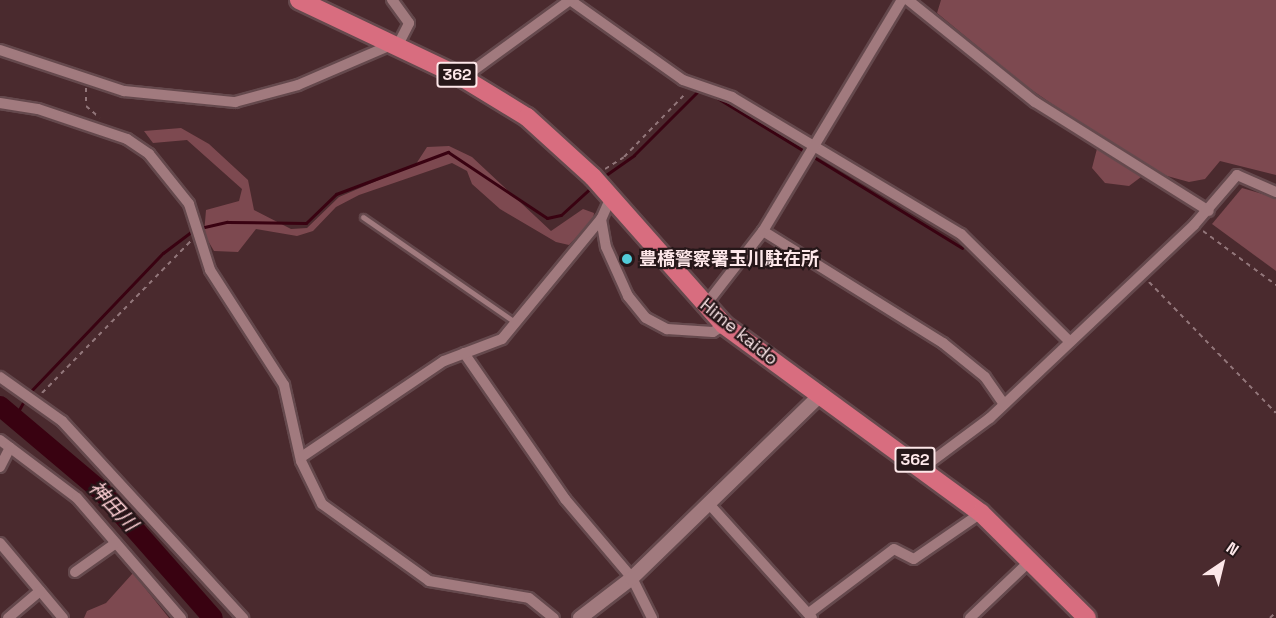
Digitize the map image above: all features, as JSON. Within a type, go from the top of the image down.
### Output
[{"type":"highway","name":"Hime kaido","points":[[299,0],[463,78],[526,117],[600,185],[704,307],[724,325],[924,467],[981,513],[1087,618]]},
{"type":"street","points":[[0,50],[137,94],[235,102],[298,85],[400,41],[409,23],[392,0]]},
{"type":"street","points":[[463,78],[570,0],[692,83],[732,97],[811,150],[979,248],[1070,342]]},
{"type":"street","points":[[704,307],[763,231],[902,0]]},
{"type":"street","points":[[908,0],[1035,102],[1209,211]]},
{"type":"street","points":[[0,103],[38,109],[109,135],[149,154],[189,204],[196,236],[210,270],[284,385],[315,498],[419,575],[529,598],[554,618]]},
{"type":"street","points":[[924,467],[1005,404],[1209,211],[1237,175],[1276,192]]},
{"type":"street","points":[[600,185],[601,219],[615,271],[646,318],[667,328],[713,332],[724,325]]},
{"type":"street","points":[[303,456],[464,353],[502,339],[517,324],[601,219]]},
{"type":"street","points":[[763,231],[943,343],[985,377],[1005,404]]},
{"type":"street","points":[[464,353],[565,499],[632,578],[652,618]]},
{"type":"street","points":[[0,377],[30,397],[132,493],[243,618]]},
{"type":"street","points":[[580,618],[632,578],[710,505],[821,394]]},
{"type":"street","points":[[0,440],[77,498],[181,618]]},
{"type":"street","points":[[0,467],[10,447]]},
{"type":"street","points":[[710,505],[811,616],[894,549],[914,559],[981,513]]},
{"type":"street","points":[[0,543],[63,618]]},
{"type":"street","points":[[75,572],[116,543]]},
{"type":"street","points":[[970,618],[1031,560]]},
{"type":"street","points":[[8,618],[40,591]]},
{"type":"lane","points":[[363,217],[517,324]]},
{"type":"path","points":[[86,77],[86,106],[108,125],[109,135]]},
{"type":"path","points":[[600,185],[692,83]]},
{"type":"path","points":[[1194,225],[1276,285]]},
{"type":"path","points":[[30,397],[55,376],[179,250],[196,236]]},
{"type":"path","points":[[1142,274],[1276,413]]},
{"type":"path","points":[[1270,618],[1276,612]]},
{"type":"shaded area","points":[[941,0],[1276,0],[1276,175],[1220,161],[1205,179],[1189,182],[1149,171],[1129,186],[1105,183],[1092,168],[1100,137],[1023,84],[937,13]]},
{"type":"shaded area","points":[[181,128],[209,144],[248,180],[254,210],[291,229],[307,228],[339,197],[416,164],[427,147],[449,146],[472,157],[551,231],[583,209],[594,213],[593,220],[569,245],[556,242],[500,209],[472,184],[467,171],[452,163],[359,195],[336,207],[313,231],[297,236],[256,229],[238,252],[214,251],[204,234],[206,210],[239,201],[242,189],[187,140],[153,143],[144,131]]},
{"type":"shaded area","points":[[1242,188],[1276,198],[1276,271],[1212,224]]},
{"type":"shaded area","points":[[133,573],[169,618],[84,618],[87,611],[106,603]]},
{"type":"waterway","points":[[603,177],[634,155],[699,90]]},
{"type":"waterway","points":[[714,96],[962,248]]},
{"type":"waterway","points":[[200,228],[227,222],[306,223],[336,194],[448,152],[547,218],[561,215],[594,185]]},
{"type":"waterway","points":[[29,393],[163,253],[194,230]]},
{"type":"waterway","points":[[15,417],[25,399]]},
{"type":"waterway","name":"神田川","points":[[0,406],[101,491],[213,618]]},
{"type":"place","name":"豊橋警察署玉川駐在所","points":[[627,259]]}]
